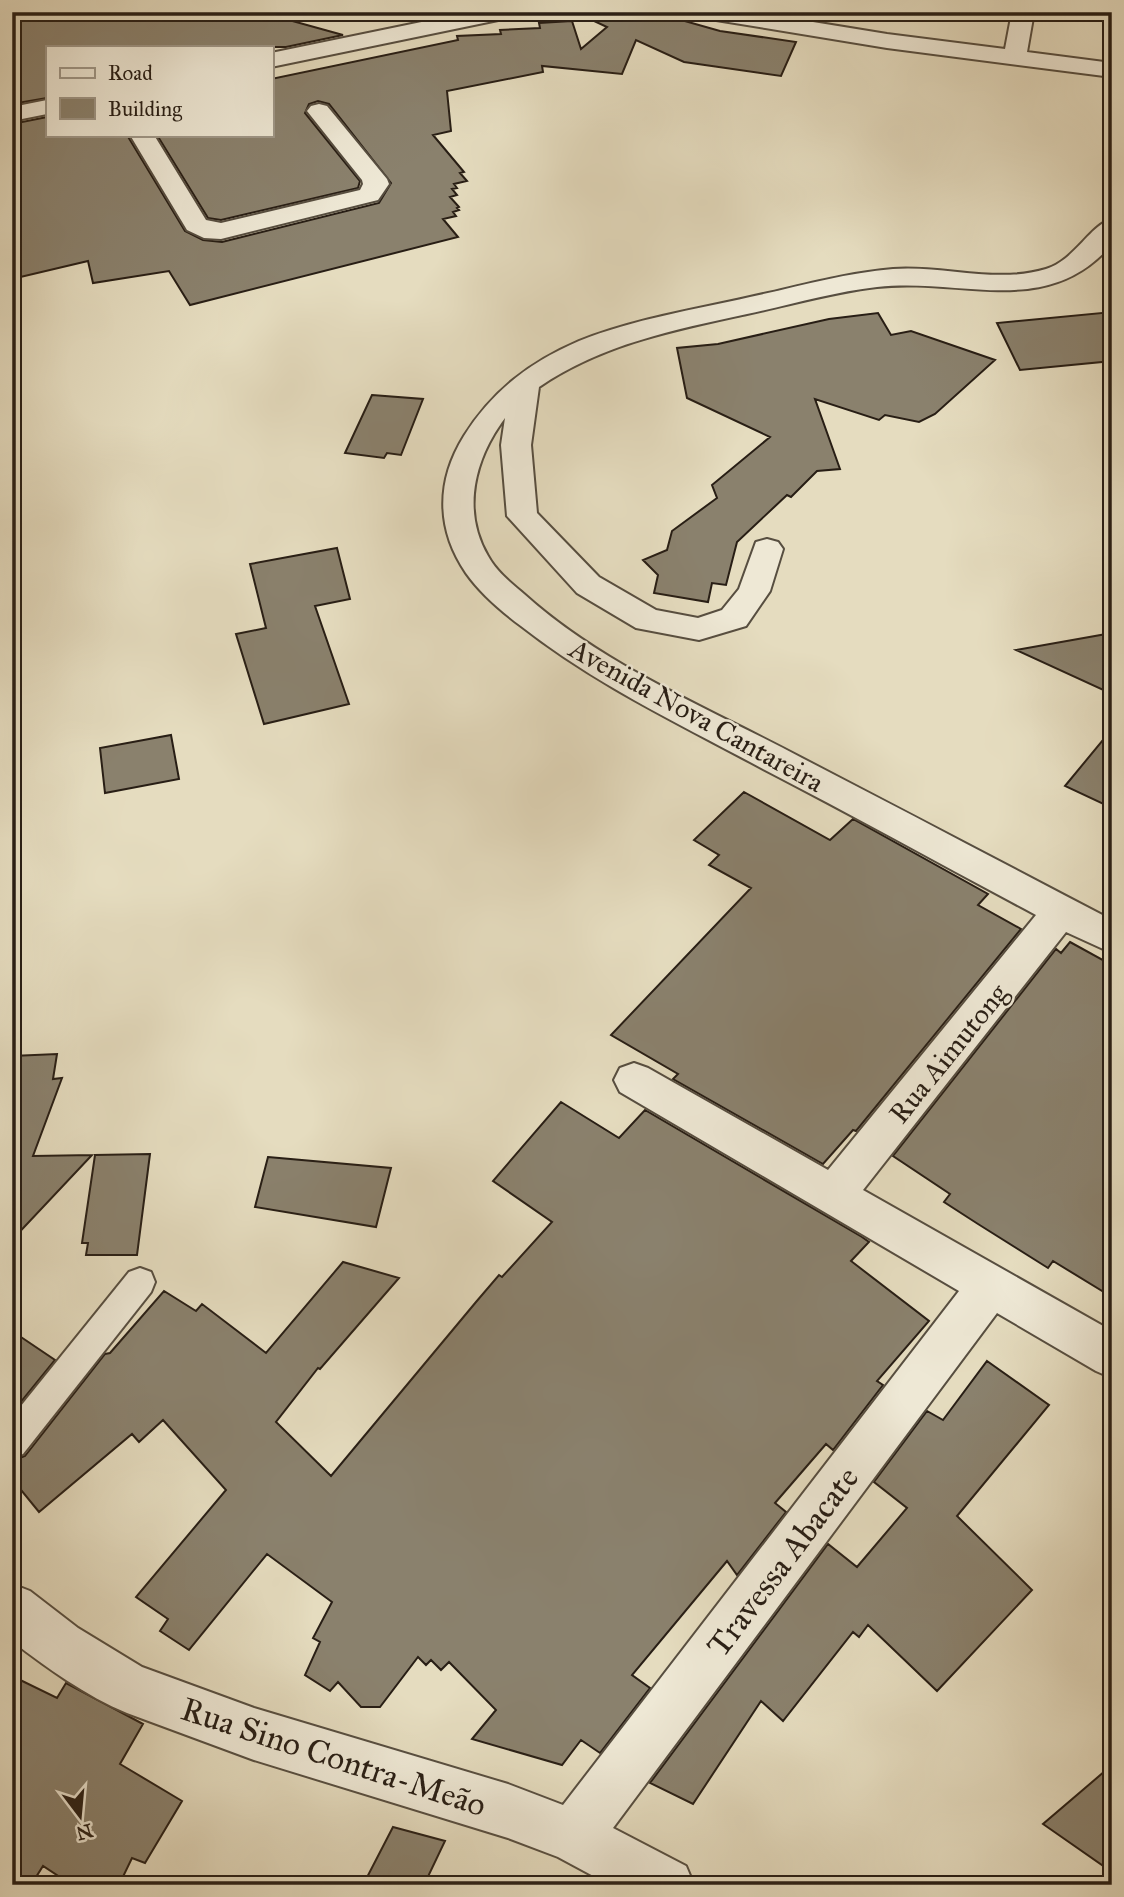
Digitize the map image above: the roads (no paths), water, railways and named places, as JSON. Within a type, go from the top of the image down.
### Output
[{"type":"street","points":[[273,60],[503,12]]},
{"type":"street","points":[[710,12],[833,22],[1015,56],[1112,70]]},
{"type":"street","points":[[1015,56],[1023,12]]},
{"type":"street","points":[[12,114],[46,107]]},
{"type":"street","points":[[143,136],[196,225],[204,230],[221,231],[369,195],[373,191],[376,184],[374,179],[319,111]]},
{"type":"street","name":"Avenida Nova Cantareira","points":[[1112,227],[1080,262],[1069,270],[1041,279],[1015,282],[898,277],[812,290],[691,316],[609,342],[548,366],[525,381],[480,429],[466,459],[457,495],[460,524],[470,555],[488,579],[581,655],[1112,939]]},
{"type":"street","points":[[525,381],[516,444],[523,516],[588,585],[648,620],[699,629],[734,618],[754,591],[767,549]]},
{"type":"street","name":"Rua Aimutong","points":[[834,1194],[1061,911]]},
{"type":"street","points":[[634,1080],[1112,1356]]},
{"type":"street","name":"Travessa Abacate","points":[[573,1836],[991,1285]]},
{"type":"street","name":"Rua Sino Contra-Meão","points":[[12,1609],[60,1646],[127,1687],[254,1734],[509,1811],[573,1836],[667,1885]]},
{"type":"lane","points":[[12,1443],[141,1282]]}]
